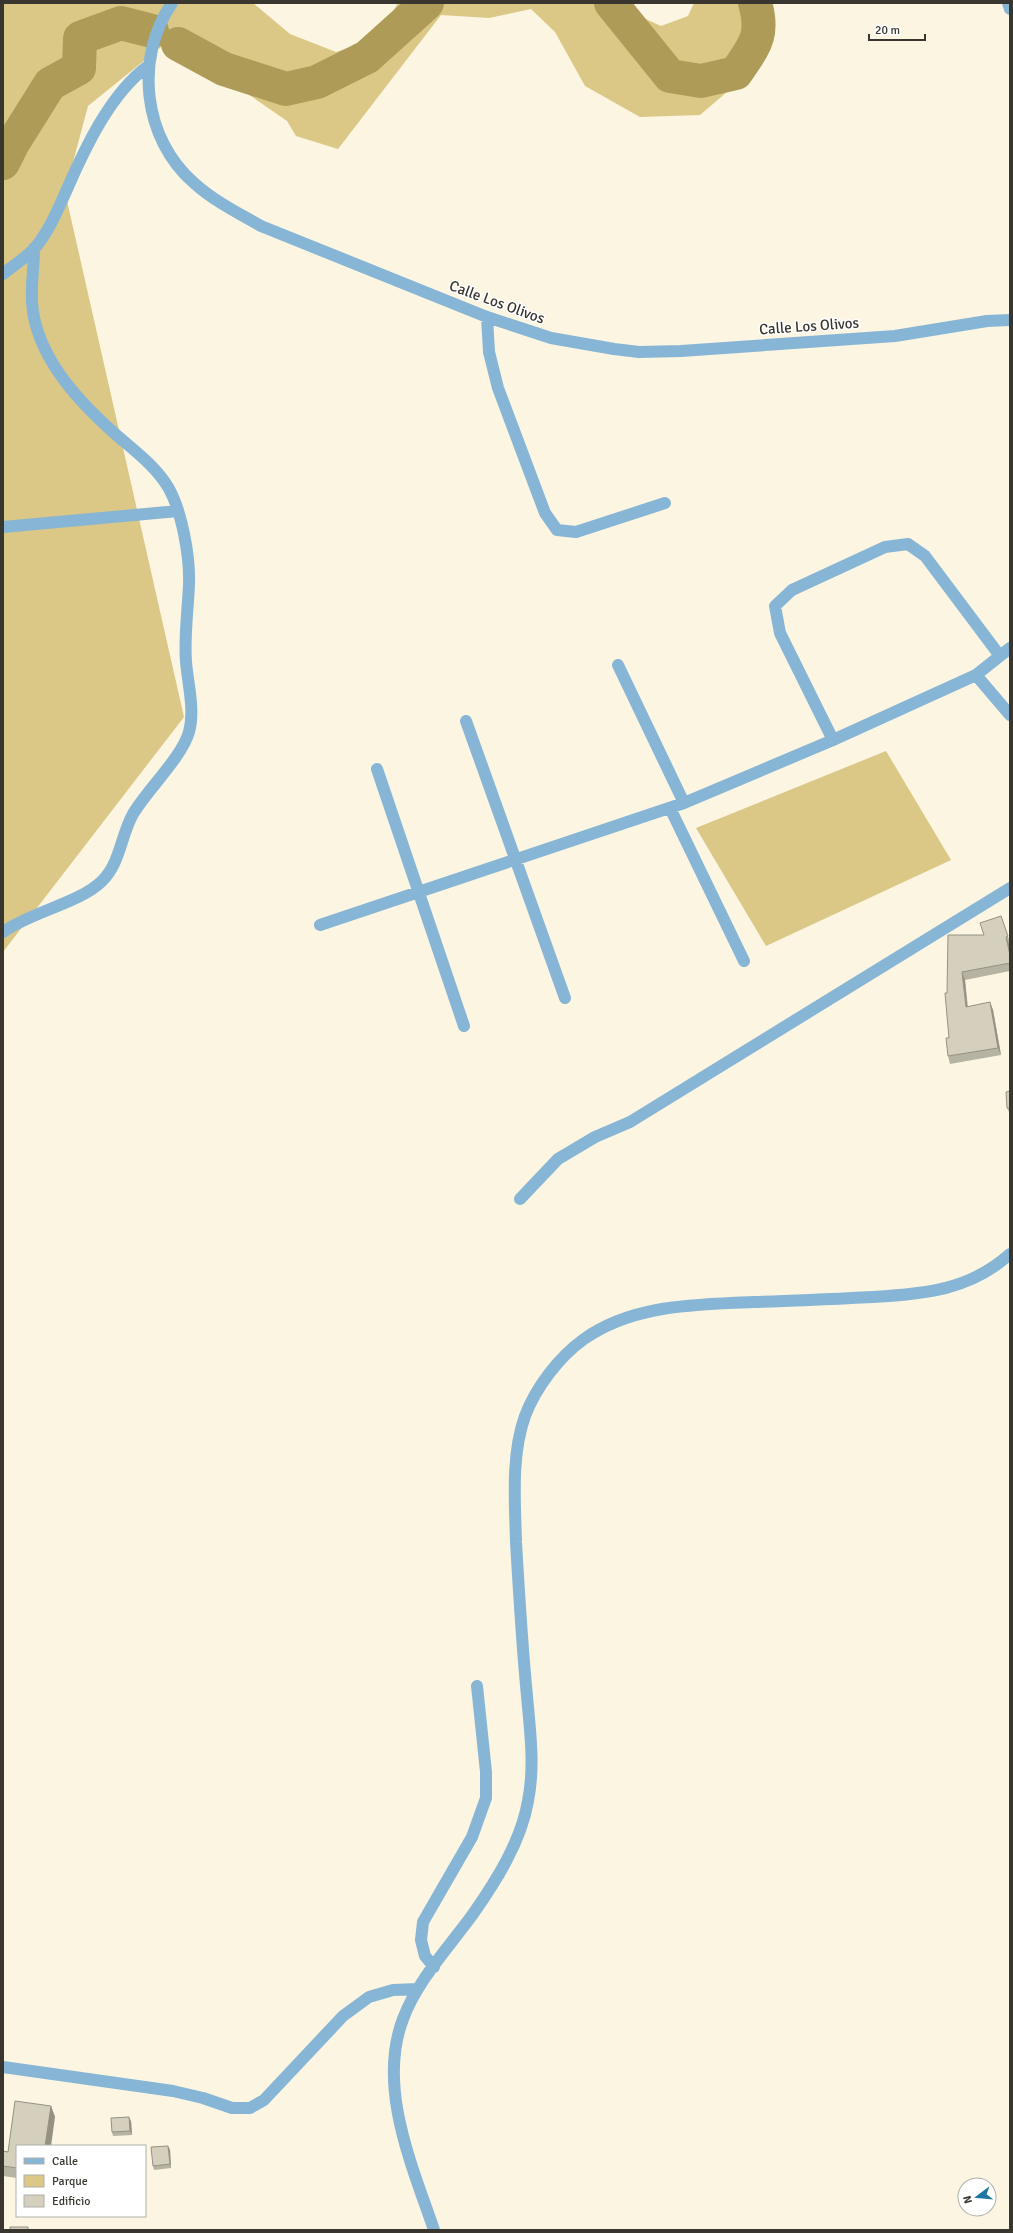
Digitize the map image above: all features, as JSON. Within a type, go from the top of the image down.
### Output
[{"type":"street","name":"Calle Los Olivos","points":[[172,3],[154,36],[148,66],[148,97],[156,125],[169,153],[193,182],[227,207],[261,226],[487,317],[551,338],[581,345],[639,352],[681,352],[895,336],[987,321],[1010,320]]},
{"type":"street","points":[[1008,3],[1010,9]]},
{"type":"street","points":[[3,274],[34,248],[55,215],[83,153],[120,93],[134,76],[148,66]]},
{"type":"street","points":[[3,932],[16,923],[87,892],[103,881],[114,863],[133,815],[181,748],[189,733],[191,712],[185,634],[189,581],[178,511],[168,487],[151,465],[97,417],[65,382],[42,342],[32,303],[34,248]]},
{"type":"street","points":[[487,317],[489,352],[498,388],[545,513],[557,530],[576,532],[665,503]]},
{"type":"street","points":[[3,527],[178,511]]},
{"type":"street","points":[[832,740],[780,633],[775,606],[792,590],[885,547],[908,544],[925,556],[1000,656]]},
{"type":"street","points":[[320,924],[684,803],[832,740],[976,675],[1010,648]]},
{"type":"street","points":[[618,665],[684,803]]},
{"type":"street","points":[[976,675],[1010,715]]},
{"type":"street","points":[[466,721],[517,859],[565,998]]},
{"type":"street","points":[[377,769],[464,1026]]},
{"type":"street","points":[[670,808],[744,960]]},
{"type":"street","points":[[520,1199],[558,1159],[595,1137],[630,1122],[1010,888]]},
{"type":"street","points":[[434,2230],[411,2163],[399,2116],[394,2081],[394,2046],[403,2017],[418,1989],[477,1907],[500,1871],[518,1836],[528,1802],[532,1760],[520,1613],[515,1506],[518,1448],[525,1416],[541,1386],[560,1360],[585,1338],[614,1323],[651,1310],[686,1305],[842,1299],[929,1292],[961,1285],[993,1269],[1010,1254]]},
{"type":"street","points":[[434,1967],[425,1956],[421,1940],[423,1922],[472,1837],[486,1798],[486,1765],[477,1686]]},
{"type":"street","points":[[3,2067],[173,2091],[203,2098],[232,2108],[250,2108],[264,2100],[343,2016],[369,1997],[393,1990],[418,1989]]},
{"type":"green space","points":[[3,3],[253,3],[290,34],[336,52],[376,39],[398,3],[627,3],[637,15],[661,26],[688,16],[694,3],[769,3],[767,39],[734,86],[700,115],[640,117],[585,86],[555,32],[531,9],[489,18],[441,15],[338,149],[296,136],[287,121],[245,92],[161,47],[88,106],[65,192],[184,717],[3,952]]},
{"type":"green space","points":[[886,751],[951,860],[766,946],[696,828]]},
{"type":"building","points":[[1001,916],[1008,936],[1006,937],[1010,955],[1010,963],[962,972],[966,1007],[990,1002],[998,1048],[948,1056],[946,1038],[949,1038],[945,993],[947,993],[948,935],[984,935],[980,923]]},
{"type":"building","points":[[1010,1091],[1010,1108],[1007,1108],[1006,1092]]},
{"type":"building","points":[[15,2101],[51,2106],[45,2145],[16,2145],[16,2168],[3,2166],[3,2151],[8,2152]]},
{"type":"building","points":[[129,2117],[130,2131],[112,2132],[111,2118]]},
{"type":"building","points":[[168,2146],[170,2164],[153,2166],[151,2147]]},
{"type":"building","points":[[10,2227],[28,2227],[28,2230],[10,2230]]},
{"type":"waterway","points":[[178,44],[224,69],[286,89],[317,82],[367,57],[427,3]]},
{"type":"waterway","points":[[611,3],[670,76],[701,81],[736,73],[756,41],[759,25],[755,3]]},
{"type":"waterway","points":[[3,163],[13,143],[50,84],[79,68],[80,38],[121,23],[152,31]]}]
